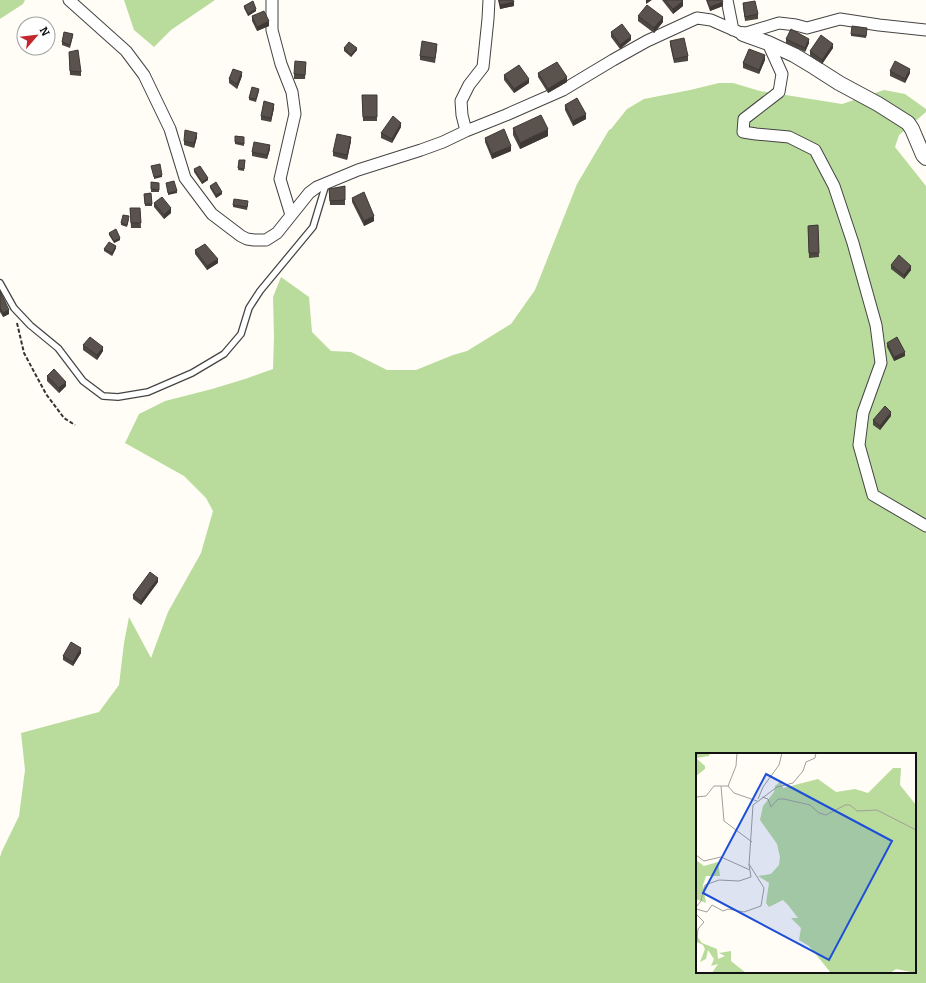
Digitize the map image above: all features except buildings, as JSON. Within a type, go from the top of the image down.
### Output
[{"type":"street","points":[[69,0],[126,51],[144,75],[170,129],[185,178],[212,214],[247,239],[266,240],[277,233],[309,193],[317,187],[358,170],[443,142],[506,115],[562,90],[647,41],[697,18],[711,20],[768,43],[814,67],[838,83],[878,104],[908,123],[912,128],[926,158]]},
{"type":"street","points":[[272,0],[272,30],[281,64],[292,92],[295,114],[280,179],[291,215]]},
{"type":"street","points":[[466,131],[462,115],[461,101],[469,85],[482,66],[489,0]]},
{"type":"street","points":[[727,0],[738,32]]},
{"type":"street","points":[[738,32],[779,23],[807,28],[840,19],[926,30]]},
{"type":"street","points":[[768,43],[782,74],[779,92],[744,119],[743,132],[790,137],[815,150],[834,186],[853,243],[876,325],[881,363],[863,413],[859,445],[873,495],[926,526]]},
{"type":"lane","points":[[0,283],[14,308],[30,325],[58,348],[83,381],[103,396],[118,397],[148,392],[192,373],[224,354],[241,334],[249,308],[260,291],[313,227],[326,183]]},
{"type":"path","points":[[14,308],[24,353],[46,394],[64,418],[75,425]]},
{"type":"green space","points":[[0,0],[25,0],[23,4],[0,19]]},
{"type":"green space","points":[[124,0],[215,0],[171,30],[154,47],[134,30]]},
{"type":"green space","points":[[719,83],[733,83],[760,91],[842,104],[884,90],[905,94],[926,109],[926,112],[899,135],[895,147],[926,186],[926,983],[0,983],[0,857],[19,816],[25,770],[21,733],[99,712],[119,685],[129,617],[151,658],[168,612],[201,553],[213,511],[206,498],[184,476],[125,443],[139,414],[165,401],[212,389],[273,369],[273,297],[281,277],[309,297],[312,332],[331,351],[351,352],[387,370],[416,370],[467,351],[511,324],[535,290],[577,184],[609,130],[627,109],[644,99]]}]
